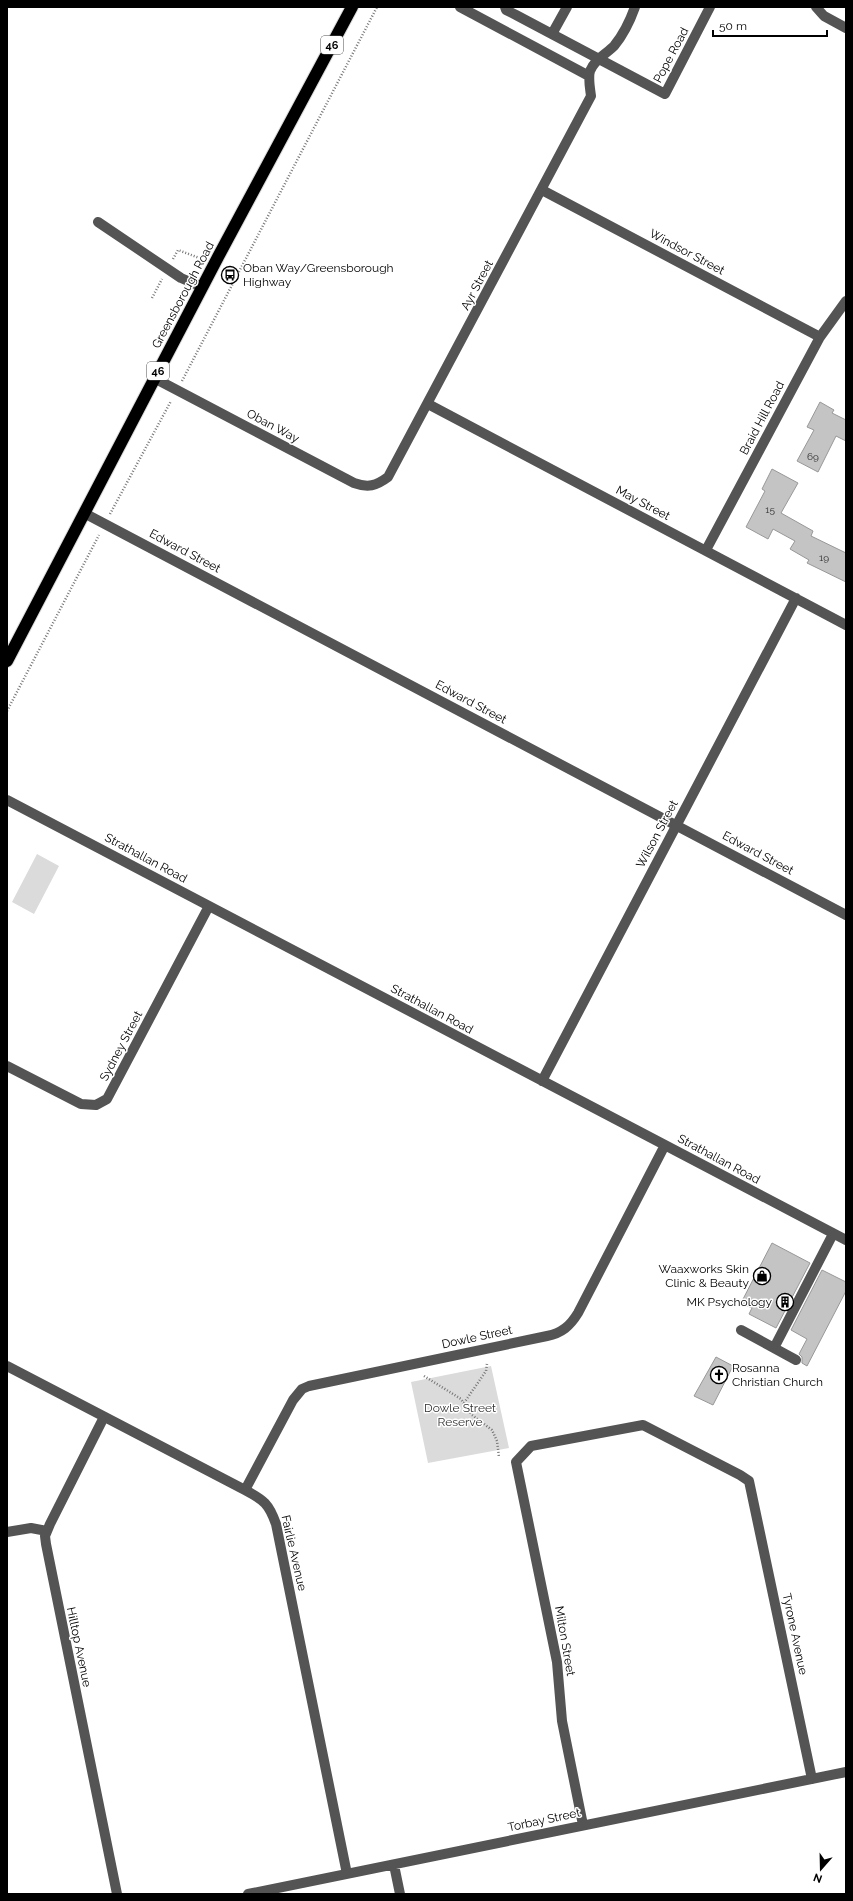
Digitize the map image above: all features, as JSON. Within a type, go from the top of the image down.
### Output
[{"type":"highway","name":"Greensborough Road","points":[[7,661],[202,287],[352,7]]},
{"type":"street","points":[[460,7],[589,76],[591,69],[598,60],[620,39],[626,30],[635,7]]},
{"type":"street","points":[[552,34],[567,7]]},
{"type":"street","name":"Pope Road","points":[[598,60],[665,94],[710,7]]},
{"type":"street","points":[[816,7],[824,16],[846,28]]},
{"type":"street","points":[[505,8],[598,60]]},
{"type":"street","name":"Ayr Street","points":[[381,483],[393,470],[591,96],[589,76]]},
{"type":"street","name":"Windsor Street","points":[[542,190],[820,337]]},
{"type":"street","points":[[98,222],[181,278],[202,287]]},
{"type":"street","name":"Braid Hill Road","points":[[706,550],[820,337],[846,301]]},
{"type":"street","name":"Oban Way","points":[[154,378],[354,483],[370,486],[381,483]]},
{"type":"street","name":"May Street","points":[[428,404],[846,625]]},
{"type":"street","name":"Edward Street","points":[[84,513],[846,915]]},
{"type":"street","name":"Wilson Street","points":[[542,1081],[796,598]]},
{"type":"street","name":"Strathallan Road","points":[[7,800],[846,1240]]},
{"type":"street","name":"Sydney Street","points":[[7,1066],[81,1104],[96,1105],[107,1099],[209,906]]},
{"type":"street","name":"Dowle Street","points":[[245,1490],[293,1400],[302,1389],[309,1386],[556,1334],[568,1327],[578,1313],[665,1145]]},
{"type":"street","points":[[774,1348],[833,1234]]},
{"type":"street","points":[[741,1330],[796,1360]]},
{"type":"street","name":"Fairlie Avenue","points":[[7,1366],[245,1490],[266,1503],[270,1508],[276,1524],[347,1874]]},
{"type":"street","name":"Hilltop Avenue","points":[[104,1417],[47,1531],[46,1551],[117,1894]]},
{"type":"street","name":"Tyrone Avenue","points":[[516,1462],[531,1446],[643,1424],[749,1481],[753,1494],[812,1779]]},
{"type":"street","name":"Milton Street","points":[[516,1462],[557,1662],[562,1721],[583,1825]]},
{"type":"street","points":[[7,1532],[31,1528],[47,1531]]},
{"type":"street","name":"Torbay Street","points":[[248,1894],[846,1772]]},
{"type":"street","points":[[394,1865],[400,1894]]},
{"type":"path","points":[[7,711],[377,7]]},
{"type":"path","points":[[464,1403],[486,1371],[487,1364]]},
{"type":"path","points":[[424,1376],[434,1384],[457,1396],[472,1415],[494,1433],[499,1457]]},
{"type":"green space","points":[[37,854],[59,866],[34,914],[12,902]]},
{"type":"green space","name":"Dowle Street Reserve","points":[[491,1366],[509,1448],[428,1463],[411,1382]]},
{"type":"building","points":[[820,402],[834,410],[832,413],[846,420],[846,441],[836,436],[818,472],[797,461],[814,430],[807,427]]},
{"type":"building","points":[[772,469],[798,483],[781,513],[813,531],[811,536],[846,553],[846,582],[807,563],[809,560],[790,549],[795,541],[773,529],[768,539],[746,527],[765,491],[762,489]]},
{"type":"building","points":[[772,1243],[810,1263],[776,1328],[749,1314],[752,1308],[741,1303]]},
{"type":"building","points":[[822,1270],[846,1282],[846,1291],[807,1366],[802,1363],[802,1357],[799,1354],[807,1339],[791,1330]]},
{"type":"building","name":"Rosanna Christian Church","points":[[716,1357],[733,1366],[713,1405],[694,1396]]},
{"type":"place","name":"Oban Way/Greensborough Highway","points":[[230,275]]},
{"type":"place","name":"Waaxworks Skin Clinic & Beauty","points":[[762,1276]]},
{"type":"place","name":"MK Psychology","points":[[785,1302]]},
{"type":"place","name":"Rosanna Christian Church","points":[[719,1375]]}]
